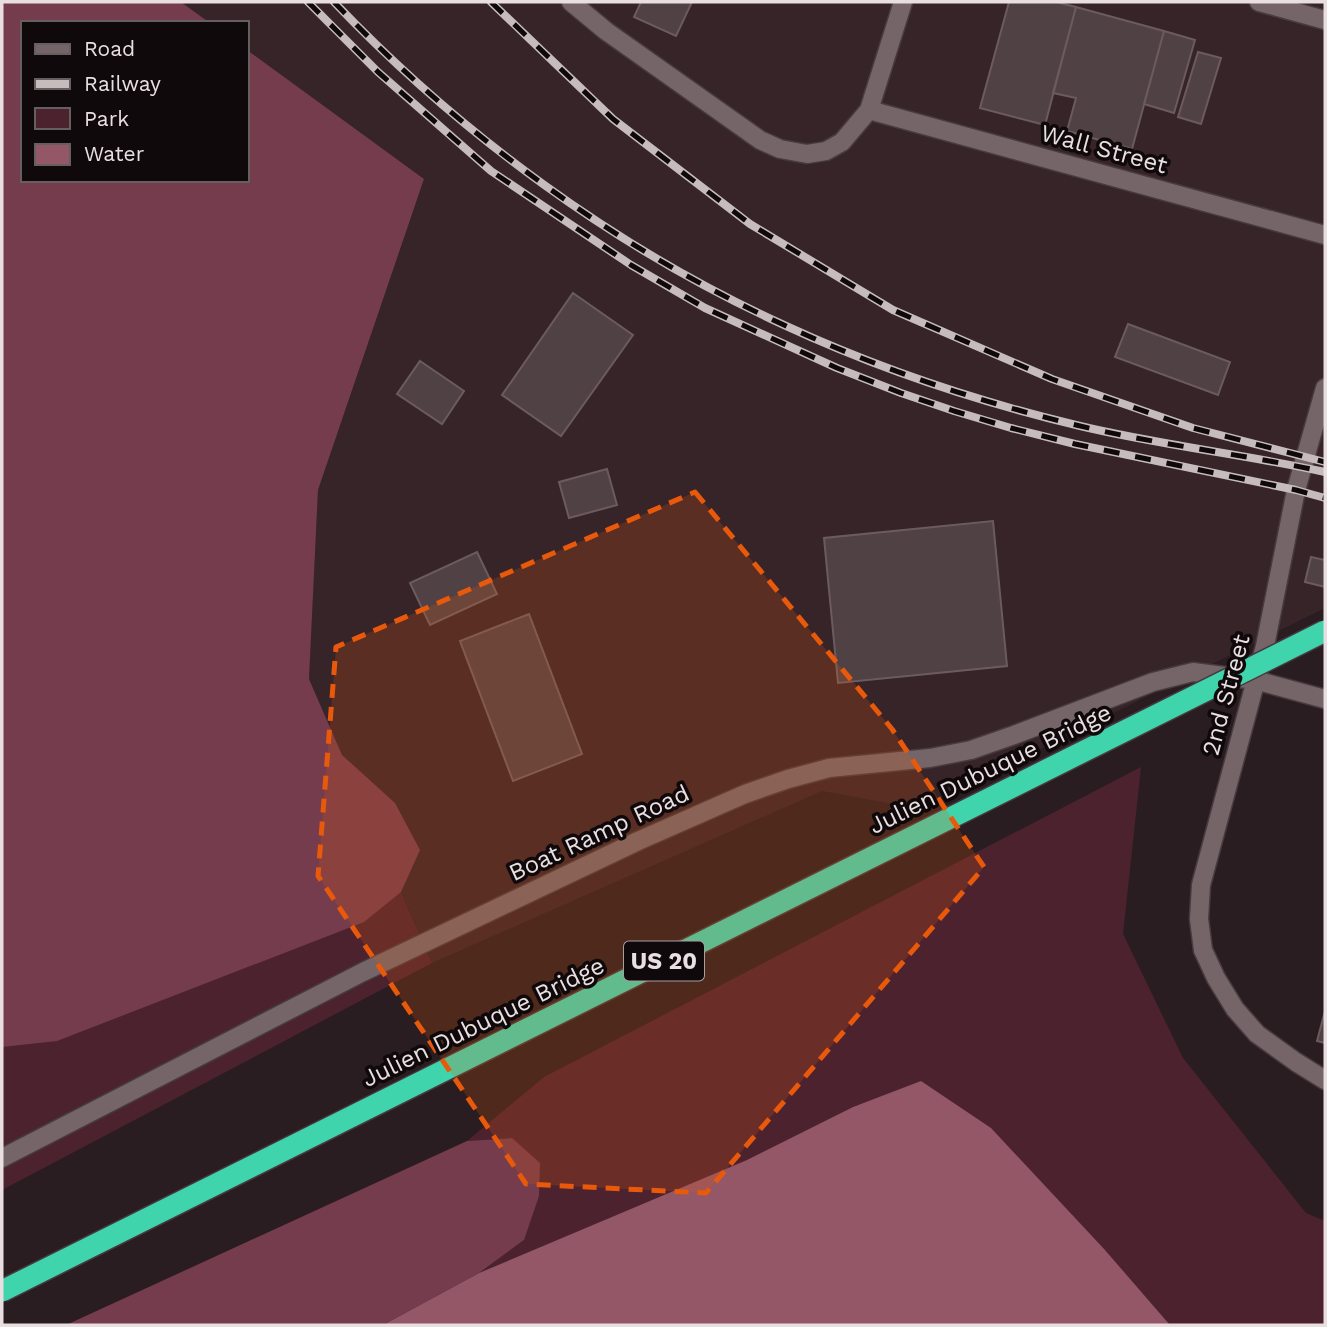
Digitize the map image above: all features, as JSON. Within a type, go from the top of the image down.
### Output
[{"type":"highway","name":"Julien Dubuque Bridge","points":[[2,1291],[1325,631]]},
{"type":"street","points":[[571,2],[606,31],[760,140],[780,149],[807,154],[826,151],[842,142],[869,110],[903,2]]},
{"type":"street","points":[[1259,2],[1325,20]]},
{"type":"street","name":"Wall Street","points":[[869,110],[1325,235]]},
{"type":"street","name":"2nd Street","points":[[1325,388],[1296,490],[1265,646],[1201,885],[1199,919],[1203,950],[1235,1009],[1257,1034],[1325,1080]]},
{"type":"street","name":"Boat Ramp Road","points":[[2,1158],[363,972],[638,841],[745,794],[788,779],[829,768],[930,758],[971,750],[1153,682],[1193,671],[1255,680],[1325,699]]},
{"type":"highlighted area","points":[[695,492],[892,729],[984,867],[706,1193],[526,1184],[318,876],[336,647]]},
{"type":"shaded area","points":[[2,2],[181,2],[207,21],[21,21],[21,182],[248,182],[248,51],[424,179],[318,490],[309,679],[342,755],[395,803],[420,850],[401,892],[364,922],[57,1041],[2,1047]]},
{"type":"shaded area","points":[[181,2],[1325,2],[1325,608],[920,809],[822,791],[432,963],[309,679],[318,490],[424,179],[248,51],[248,21],[207,21]]},
{"type":"shaded area","points":[[512,1138],[540,1163],[539,1196],[524,1240],[479,1273],[383,1325],[66,1325],[467,1141]]},
{"type":"green space","points":[[1141,767],[1123,934],[1183,1058],[1306,1213],[1325,1221],[1325,1325],[1170,1325],[1105,1250],[921,1082],[853,1107],[748,1160],[479,1273],[524,1240],[512,1138],[467,1141],[544,1077]]},
{"type":"green space","points":[[391,869],[432,963],[2,1190],[2,1008]]},
{"type":"water","points":[[921,1081],[991,1128],[1105,1250],[1170,1325],[383,1325],[479,1273],[747,1160],[853,1107]]},
{"type":"building","points":[[641,2],[692,2],[676,36],[634,17]]},
{"type":"building","points":[[1009,2],[1056,2],[1076,7],[1045,125],[980,108]]},
{"type":"building","points":[[1076,7],[1164,31],[1132,149],[1067,131],[1076,98],[1053,93]]},
{"type":"building","points":[[1164,31],[1195,40],[1174,113],[1144,104]]},
{"type":"building","points":[[1198,52],[1221,58],[1201,124],[1178,117]]},
{"type":"building","points":[[573,293],[633,335],[561,436],[502,395]]},
{"type":"building","points":[[1128,324],[1230,362],[1218,395],[1115,357]]},
{"type":"building","points":[[420,361],[464,391],[442,424],[397,394]]},
{"type":"building","points":[[607,469],[617,505],[569,518],[559,482]]},
{"type":"building","points":[[993,521],[1007,666],[838,683],[824,538]]},
{"type":"building","points":[[477,552],[497,594],[430,625],[410,583]]},
{"type":"building","points":[[1311,557],[1325,560],[1325,587],[1305,582]]},
{"type":"building","points":[[529,614],[582,754],[513,781],[460,641]]},
{"type":"building","points":[[1325,1011],[1325,1043],[1317,1041]]},
{"type":"railway","points":[[308,2],[378,72],[491,171],[631,265],[705,308],[837,368],[954,411],[1075,444],[1325,498]]},
{"type":"railway","points":[[334,2],[434,97],[544,184],[661,261],[784,325],[891,369],[1039,416],[1138,438],[1325,472]]},
{"type":"railway","points":[[491,2],[613,119],[750,224],[893,310],[1052,379],[1193,428],[1325,462]]}]
